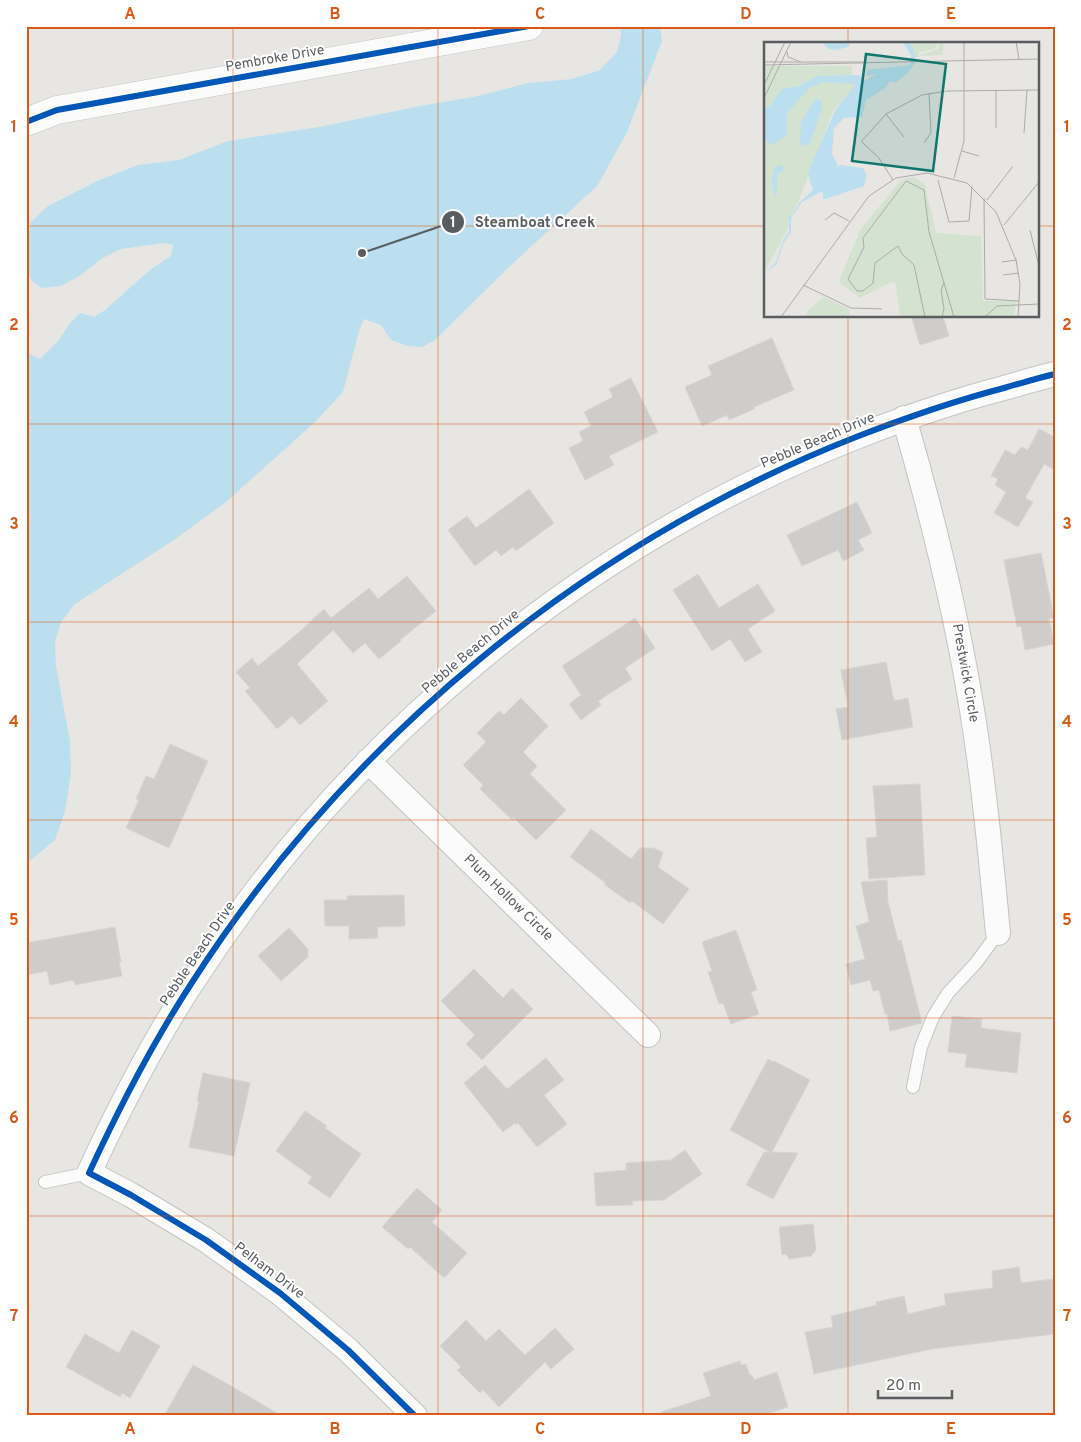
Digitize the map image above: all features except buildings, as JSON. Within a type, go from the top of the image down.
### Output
[{"type":"street","name":"Pembroke Drive","points":[[26,122],[57,110],[529,26]]},
{"type":"street","name":"Pembroke Drive","points":[[26,104],[57,110]]},
{"type":"street","name":"Pebble Beach Drive","points":[[89,1173],[146,1059],[191,983],[245,906],[304,831],[368,762],[436,697],[503,640],[574,587],[651,537],[751,483],[818,452],[904,418],[961,399],[1055,374]]},
{"type":"street","name":"Prestwick Circle","points":[[904,418],[922,480],[950,595],[972,710],[987,817],[998,933]]},
{"type":"street","name":"Plum Hollow Circle","points":[[368,762],[648,1035]]},
{"type":"street","name":"Pelham Drive","points":[[89,1173],[131,1195],[206,1240],[280,1293],[348,1350],[415,1416]]},
{"type":"lane","points":[[913,1087],[921,1047],[933,1016],[948,993],[976,963],[998,933]]},
{"type":"lane","points":[[45,1182],[89,1173]]},
{"type":"water","points":[[620,26],[660,26],[662,41],[627,132],[598,185],[510,266],[435,340],[422,347],[408,346],[391,340],[381,325],[364,319],[343,392],[314,423],[226,502],[174,540],[75,604],[61,622],[55,642],[56,666],[70,741],[71,773],[65,812],[55,840],[26,864],[26,345],[31,355],[40,359],[59,340],[70,323],[80,313],[94,317],[105,310],[151,269],[171,256],[173,245],[164,243],[121,249],[101,259],[81,275],[61,286],[42,288],[32,281],[26,268],[26,252],[31,222],[48,206],[97,181],[138,165],[179,160],[228,141],[319,127],[478,96],[528,83],[572,79],[600,70],[617,52],[621,35]]},
{"type":"cycle path","points":[[26,122],[57,110],[529,26]]},
{"type":"cycle path","points":[[415,1416],[348,1350],[280,1293],[206,1240],[131,1195],[89,1173],[137,1077],[191,984],[254,894],[323,810],[399,731],[481,658],[568,592],[660,533],[756,481],[856,437],[893,423],[967,398],[1055,374]]},
{"type":"place","name":"Steamboat Creek","points":[[362,253]]}]
